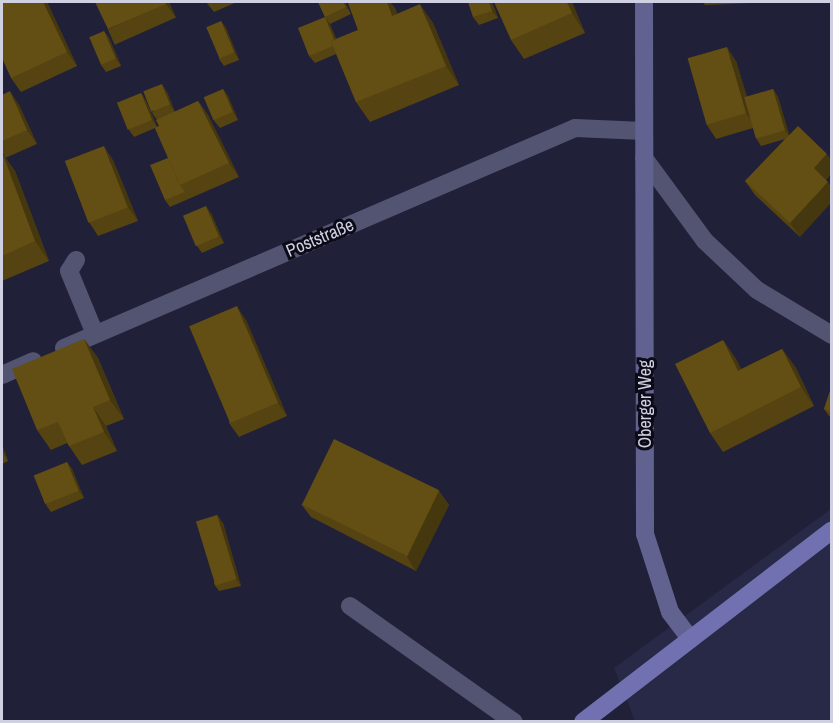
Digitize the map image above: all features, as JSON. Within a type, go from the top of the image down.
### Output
[{"type":"main road","points":[[584,722],[831,530]]},
{"type":"street","name":"Oberger Weg","points":[[644,2],[645,534],[670,612],[690,639]]},
{"type":"street","name":"Poststraße","points":[[2,375],[575,128],[644,131]]},
{"type":"street","points":[[644,158],[705,240],[757,290],[831,335]]},
{"type":"street","points":[[75,260],[69,271],[95,334]]},
{"type":"street","points":[[350,606],[514,722]]},
{"type":"shaded area","points":[[831,509],[831,721],[635,721],[614,668]]},
{"type":"building","points":[[43,2],[67,52],[11,78],[2,58],[2,3]]},
{"type":"building","points":[[95,2],[165,2],[166,4],[108,29]]},
{"type":"building","points":[[318,2],[343,2],[346,7],[325,17]]},
{"type":"building","points":[[387,2],[392,16],[420,4],[446,66],[356,102],[331,41],[358,30],[348,3]]},
{"type":"building","points":[[468,2],[489,2],[492,11],[473,17]]},
{"type":"building","points":[[494,2],[567,2],[572,13],[511,40]]},
{"type":"building","points":[[325,17],[334,39],[331,41],[333,46],[309,56],[298,28]]},
{"type":"building","points":[[221,21],[234,52],[220,59],[206,27]]},
{"type":"building","points":[[104,31],[116,59],[101,65],[89,37]]},
{"type":"building","points":[[727,47],[746,113],[707,125],[688,58]]},
{"type":"building","points":[[162,84],[170,105],[151,112],[143,91]]},
{"type":"building","points":[[223,89],[233,112],[213,120],[204,97]]},
{"type":"building","points":[[773,89],[785,130],[756,139],[744,97]]},
{"type":"building","points":[[10,91],[27,130],[2,141],[2,95]]},
{"type":"building","points":[[141,93],[152,120],[128,130],[117,103]]},
{"type":"building","points":[[198,101],[229,163],[180,185],[155,128],[159,126],[156,120]]},
{"type":"building","points":[[798,126],[827,154],[814,168],[828,182],[790,223],[745,181]]},
{"type":"building","points":[[104,146],[128,208],[88,223],[65,161]]},
{"type":"building","points":[[2,152],[35,241],[2,256]]},
{"type":"building","points":[[168,158],[185,192],[165,200],[150,165]]},
{"type":"building","points":[[206,206],[219,236],[196,246],[183,216]]},
{"type":"building","points":[[237,306],[278,403],[230,423],[189,326]]},
{"type":"building","points":[[84,339],[110,400],[93,407],[104,432],[69,446],[58,422],[37,430],[12,369]]},
{"type":"building","points":[[723,340],[738,371],[782,349],[801,387],[710,433],[675,364]]},
{"type":"building","points":[[831,388],[831,412],[824,409]]},
{"type":"building","points":[[334,439],[439,490],[407,556],[302,505]]},
{"type":"building","points":[[67,462],[79,491],[45,504],[34,475]]},
{"type":"building","points":[[217,515],[237,579],[216,586],[196,521]]}]
